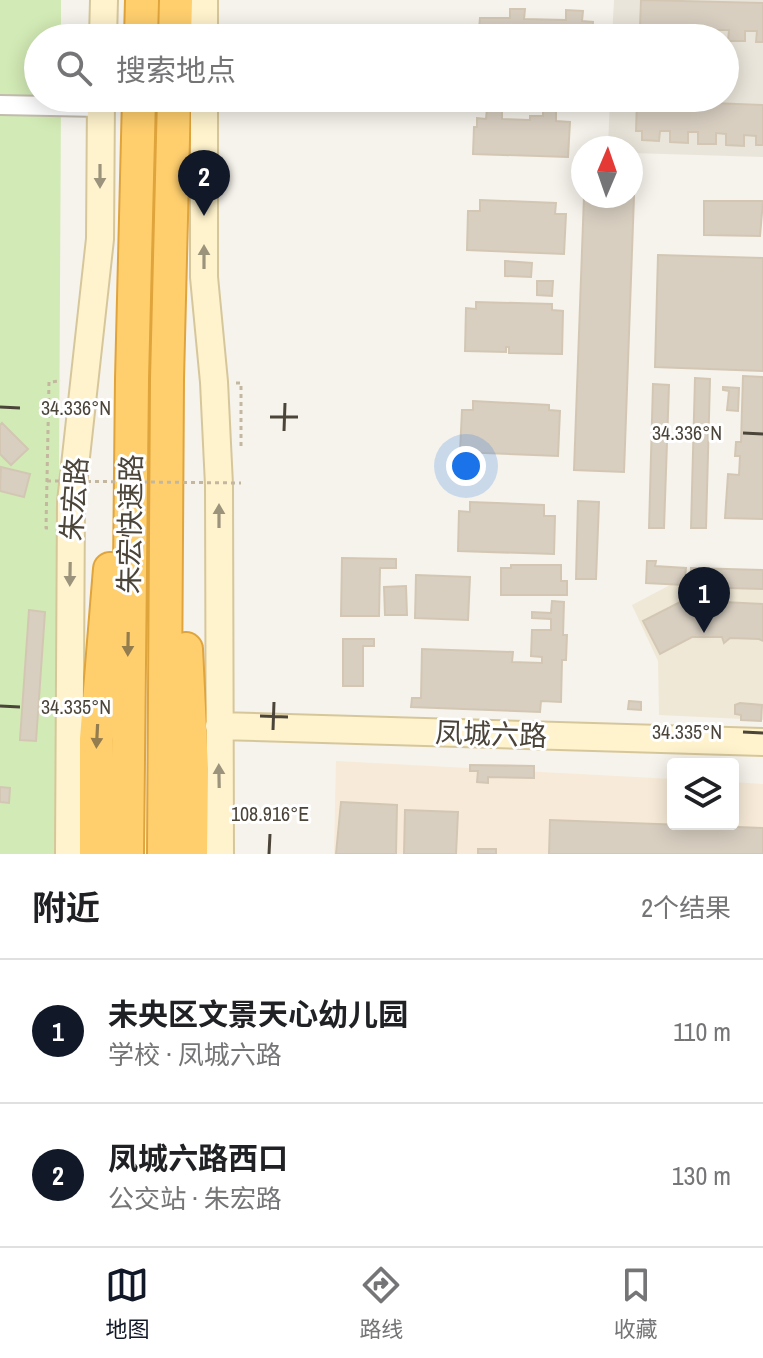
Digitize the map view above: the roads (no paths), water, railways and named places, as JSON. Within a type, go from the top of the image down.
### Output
[{"type":"highway","points":[[141,24],[142,0]]},
{"type":"highway","points":[[175,24],[176,0]]},
{"type":"highway","name":"朱宏快速路","points":[[127,854],[112,775],[132,379],[139,112]]},
{"type":"highway","name":"朱宏快速路","points":[[164,854],[178,770],[167,379],[174,112]]},
{"type":"highway","points":[[178,770],[191,854]]},
{"type":"highway","points":[[96,854],[112,775]]},
{"type":"main road","points":[[103,24],[104,0]]},
{"type":"main road","points":[[204,0],[204,24]]},
{"type":"main road","name":"朱宏路","points":[[69,854],[71,502],[100,239],[101,112]]},
{"type":"main road","points":[[204,112],[204,277],[214,382],[219,485],[220,854]]},
{"type":"main road","name":"凤城六路","points":[[219,726],[763,742]]},
{"type":"street","points":[[0,105],[24,104]]},
{"type":"place","name":"凤城六路西口","points":[[204,216]]},
{"type":"place","name":"未央区文景天心幼儿园","points":[[704,633]]}]
